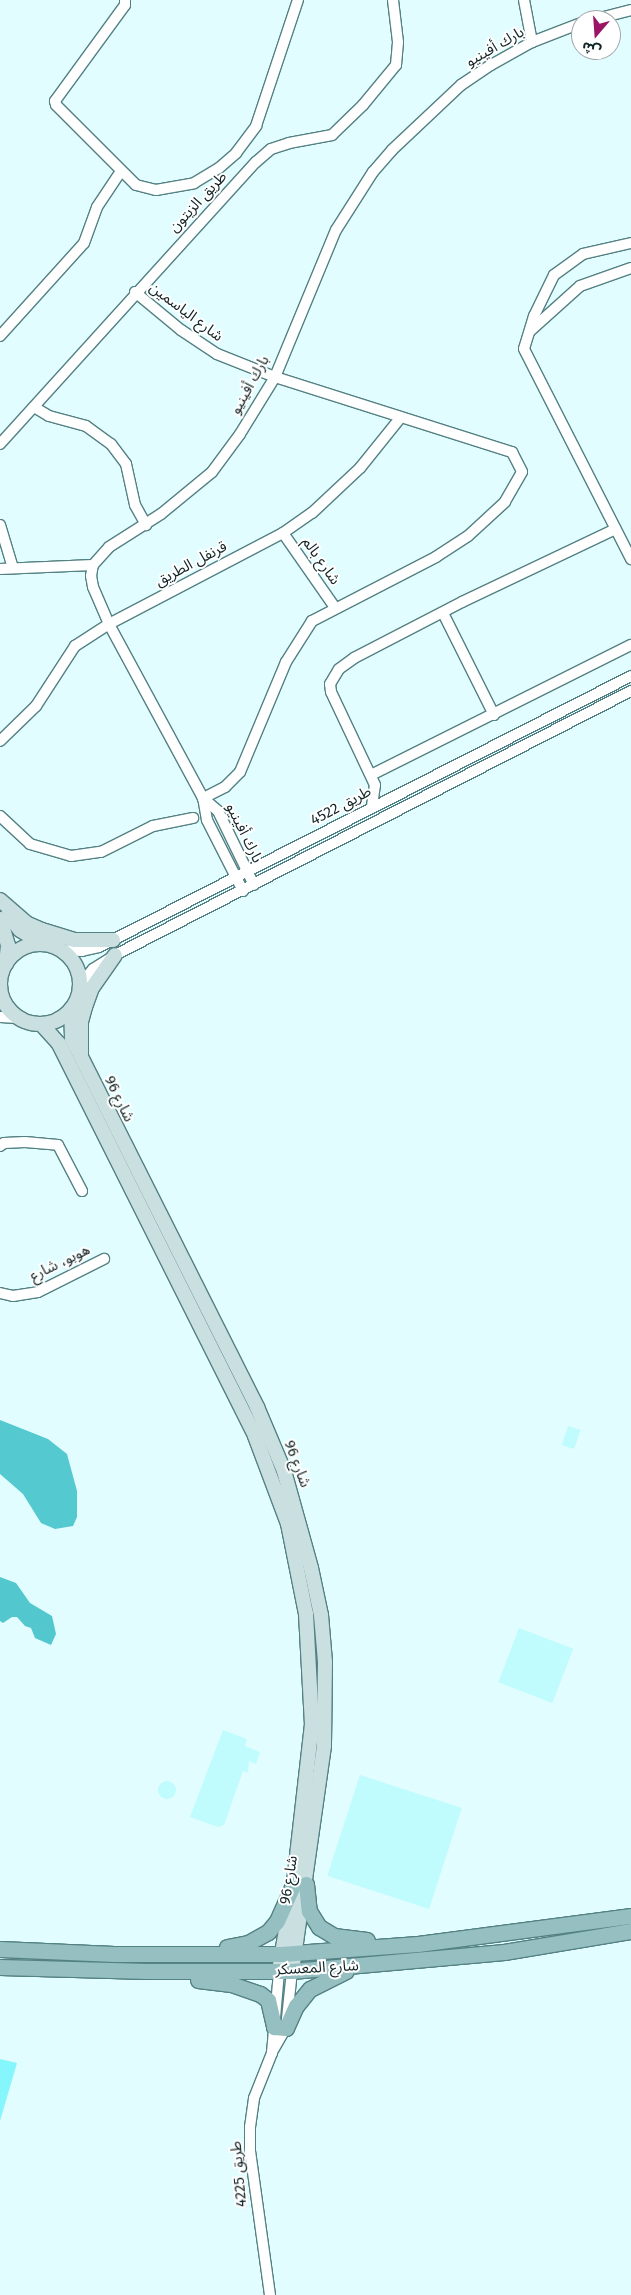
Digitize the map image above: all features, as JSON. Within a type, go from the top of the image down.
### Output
[{"type":"main road","points":[[300,1883],[309,1911],[316,1923],[328,1933],[350,1939],[392,1939],[418,1944]]},
{"type":"main road","points":[[179,1955],[198,1948],[236,1946],[263,1936],[277,1921],[300,1883]]},
{"type":"main road","name":"شارع المعسكر","points":[[0,1949],[179,1955],[288,1953],[418,1944],[631,1916]]},
{"type":"main road","name":"شارع المعسكر","points":[[0,1967],[147,1972],[285,1971],[504,1952],[631,1931]]},
{"type":"main road","points":[[280,2028],[310,1989],[357,1966]]},
{"type":"main road","points":[[147,1972],[165,1979],[207,1980],[248,1988],[268,2000],[280,2028]]},
{"type":"street","points":[[125,0],[125,5],[55,101],[58,109],[82,129],[136,185],[156,190],[194,183],[220,168],[236,153],[256,126],[298,0]]},
{"type":"street","name":"طريق الزيتون","points":[[0,444],[135,292],[264,156],[290,143],[332,135],[363,105],[396,65],[398,42],[393,0]]},
{"type":"street","points":[[524,0],[532,42]]},
{"type":"street","name":"بارك أفينيو","points":[[243,891],[208,820],[203,798],[109,624],[94,587],[91,576],[93,566],[109,547],[146,525],[212,472],[255,412],[275,377],[323,256],[374,172],[420,121],[461,85],[532,42],[571,27]]},
{"type":"street","points":[[0,336],[84,243],[97,207],[121,171]]},
{"type":"street","points":[[631,243],[584,254],[566,264],[548,285],[528,333],[524,349],[631,559]]},
{"type":"street","points":[[528,333],[580,286],[631,268]]},
{"type":"street","name":"شارع الياسمين","points":[[135,292],[181,330],[217,354],[275,377],[512,452],[522,472],[505,502],[491,517],[436,557],[334,606]]},
{"type":"street","points":[[34,407],[49,416],[86,426],[111,444],[126,464],[135,505],[146,525]]},
{"type":"street","name":"قرنفل الطريق","points":[[0,740],[36,706],[67,655],[109,624],[283,533],[338,491],[401,417]]},
{"type":"street","points":[[0,525],[13,568]]},
{"type":"street","points":[[372,806],[375,785],[333,698],[330,684],[334,677],[354,658],[616,529]]},
{"type":"street","name":"شارع بالم","points":[[283,533],[334,606]]},
{"type":"street","points":[[0,569],[93,566]]},
{"type":"street","points":[[203,798],[225,787],[240,772],[297,640],[312,621],[334,606]]},
{"type":"street","points":[[443,613],[494,715]]},
{"type":"street","points":[[371,774],[494,715],[631,645]]},
{"type":"street","name":"طريق 4522","points":[[62,950],[82,951],[113,940],[372,806],[631,676]]},
{"type":"street","name":"طريق 4522","points":[[80,984],[93,968],[115,955],[631,691]]},
{"type":"street","points":[[375,785],[394,795]]},
{"type":"street","name":"بارك أفينيو","points":[[203,798],[213,804],[220,814],[246,872],[254,885]]},
{"type":"street","points":[[208,820],[220,814]]},
{"type":"street","points":[[0,816],[30,844],[70,856],[101,852],[153,826],[193,818]]},
{"type":"street","points":[[0,901],[28,924],[42,930],[75,940],[113,940]]},
{"type":"street","points":[[0,901],[20,930],[43,944],[62,950],[72,959],[80,984],[71,1009],[64,1017],[43,1026],[18,1018],[0,1017]]},
{"type":"street","points":[[0,919],[8,945],[1,989],[4,1002],[18,1018]]},
{"type":"street","points":[[6,964],[25,947],[43,944]]},
{"type":"street","points":[[82,1060],[81,1022],[85,1007],[92,988],[115,955]]},
{"type":"street","name":"شارع 96","points":[[71,1009],[72,1039],[257,1407],[284,1472],[299,1517],[321,1615],[325,1662],[324,1746],[285,1971]]},
{"type":"street","name":"شارع 96","points":[[43,1026],[59,1044],[255,1436],[288,1524],[306,1614],[311,1686],[310,1753],[300,1883]]},
{"type":"street","points":[[1,1141],[58,1145],[82,1191]]},
{"type":"street","name":"هوبو، شارع","points":[[0,1294],[12,1296],[38,1292],[104,1259]]},
{"type":"street","name":"طريق 4225","points":[[270,2295],[250,2151],[254,2098],[280,2028],[285,1971]]},
{"type":"shaded area","points":[[0,1420],[48,1439],[67,1454],[77,1491],[77,1517],[73,1526],[55,1529],[41,1523],[23,1494],[0,1474]]},
{"type":"shaded area","points":[[568,1426],[580,1430],[574,1449],[562,1445]]},
{"type":"shaded area","points":[[0,1577],[16,1583],[30,1603],[52,1616],[56,1634],[51,1645],[35,1638],[31,1628],[25,1626],[17,1617],[12,1617],[3,1623],[0,1621]]},
{"type":"shaded area","points":[[519,1628],[573,1649],[552,1703],[498,1682]]},
{"type":"shaded area","points":[[223,1730],[247,1739],[245,1746],[260,1752],[256,1764],[249,1761],[248,1773],[243,1771],[224,1825],[218,1827],[190,1817]]},
{"type":"shaded area","points":[[360,1775],[462,1808],[429,1909],[327,1876]]},
{"type":"shaded area","points":[[167,1781],[173,1784],[176,1790],[173,1796],[167,1799],[161,1796],[158,1790],[161,1784]]},
{"type":"shaded area","points":[[0,2059],[17,2063],[0,2121]]}]
